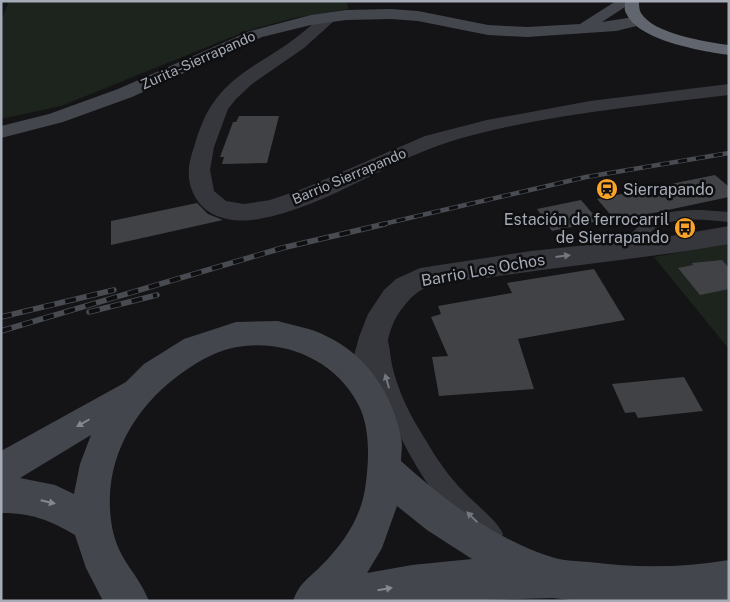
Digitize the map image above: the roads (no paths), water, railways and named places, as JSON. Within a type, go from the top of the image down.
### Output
[{"type":"highway","points":[[632,1],[632,12],[639,20],[662,34],[684,41],[729,50]]},
{"type":"street","name":"Zurita-Sierrapando","points":[[586,26],[627,1]]},
{"type":"street","name":"Zurita-Sierrapando","points":[[1,132],[56,118],[118,95],[256,34],[295,23],[368,14],[405,15],[488,30],[545,32],[586,26],[616,26],[639,20]]},
{"type":"street","name":"Barrio Sierrapando","points":[[329,18],[293,48],[248,79],[223,102],[212,121],[201,154],[198,174],[202,191],[210,203],[221,209],[237,212],[251,212],[272,208],[309,195],[421,145],[451,135],[550,114],[729,89]]},
{"type":"street","name":"Zurita-Sierrapando","points":[[586,26],[684,41]]},
{"type":"street","name":"Barrio Los Ochos","points":[[364,384],[369,353],[378,321],[397,293],[406,285],[420,278],[531,260],[662,247],[729,235]]},
{"type":"street","points":[[1,470],[139,388],[165,365],[191,349],[218,338],[246,333],[282,334],[300,337],[324,347],[345,363],[364,384],[377,409],[385,438],[386,471],[380,506],[365,541],[342,574],[313,601]]},
{"type":"street","points":[[129,601],[114,584],[99,555],[91,523],[92,484],[102,449],[118,416],[139,388]]},
{"type":"street","points":[[386,471],[410,495],[476,542],[513,562],[553,578]]},
{"type":"street","points":[[1,495],[15,495],[55,504],[91,523]]},
{"type":"street","points":[[319,601],[412,584],[473,578],[553,578],[648,587],[698,585],[729,580]]},
{"type":"lane","points":[[629,249],[643,230],[653,223],[693,214],[729,218]]},
{"type":"lane","points":[[378,321],[379,345],[390,390],[421,454],[455,500],[488,532],[553,578]]},
{"type":"railway","points":[[379,225],[586,177],[729,153]]},
{"type":"railway","points":[[1,331],[282,248],[385,224]]},
{"type":"railway","points":[[1,317],[114,290]]},
{"type":"railway","points":[[89,312],[157,295]]},
{"type":"place","name":"Sierrapando","points":[[607,189]]},
{"type":"place","name":"Estación de ferrocarril de Sierrapando","points":[[685,228]]}]
